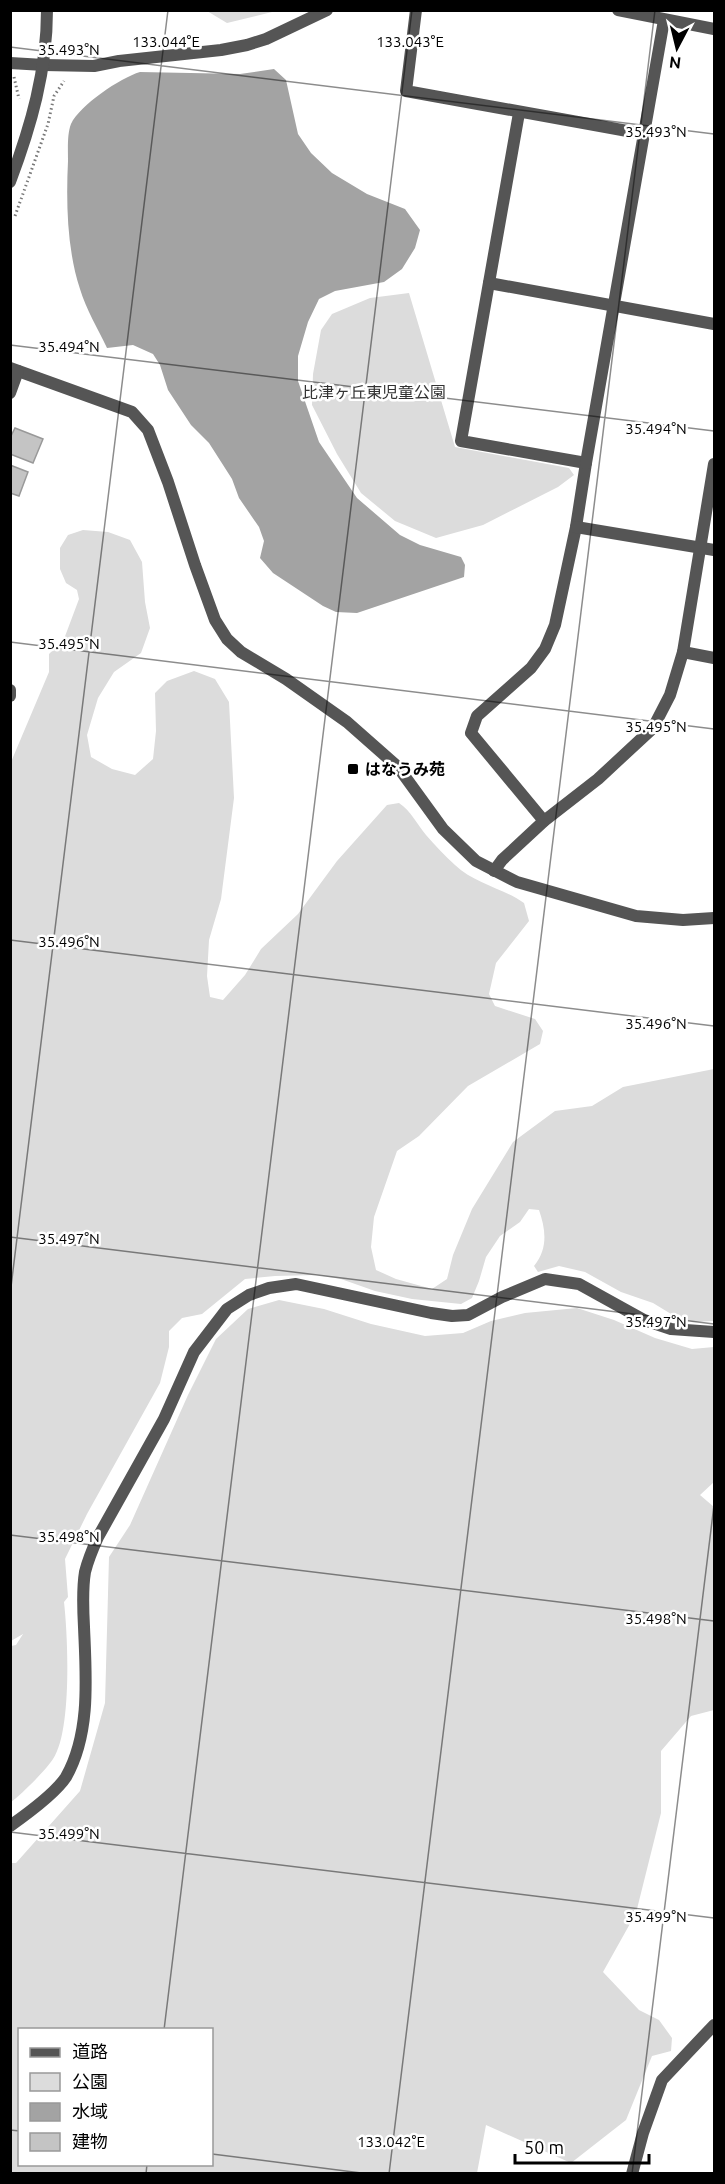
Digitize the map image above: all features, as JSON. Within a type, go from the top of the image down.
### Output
[{"type":"street","points":[[10,182],[28,133],[44,65],[47,10]]},
{"type":"street","points":[[12,69],[44,65],[94,66],[119,61],[221,50],[266,39],[327,10]]},
{"type":"street","points":[[417,10],[405,91],[644,134]]},
{"type":"street","points":[[618,10],[714,29]]},
{"type":"street","points":[[544,821],[471,733],[477,716],[531,668],[546,649],[555,626],[576,527],[664,20]]},
{"type":"street","points":[[519,113],[461,441],[586,463]]},
{"type":"street","points":[[489,283],[714,324]]},
{"type":"street","points":[[10,393],[14,370],[132,412],[148,430],[215,620],[227,639],[241,652],[286,679],[347,722],[398,767],[443,829],[476,861],[517,882],[636,916],[683,920],[714,918]]},
{"type":"street","points":[[494,871],[502,860],[544,821],[598,780],[653,728],[670,695],[683,652],[714,465]]},
{"type":"street","points":[[576,527],[714,550]]},
{"type":"street","points":[[683,652],[714,658]]},
{"type":"street","points":[[10,690],[10,696]]},
{"type":"street","points":[[10,1826],[26,1815],[65,1779],[79,1744],[83,1715],[85,1691],[83,1602],[85,1574],[90,1554],[164,1419],[194,1352],[227,1309],[249,1295],[269,1288],[296,1284],[452,1316],[468,1315],[502,1297],[545,1279],[579,1284],[644,1320],[671,1329],[714,1332]]},
{"type":"street","points":[[633,2174],[643,2133],[662,2080],[714,2025]]},
{"type":"path","points":[[12,69],[15,85],[19,90],[19,102]]},
{"type":"green space","points":[[207,11],[276,11],[227,23]]},
{"type":"green space","name":"比津ヶ丘東児童公園","points":[[409,293],[455,447],[569,468],[574,475],[558,487],[483,525],[436,538],[395,521],[361,493],[337,454],[312,405],[313,374],[321,330],[332,314],[370,298]]},
{"type":"green space","points":[[83,530],[108,532],[130,540],[142,562],[145,602],[150,628],[141,653],[114,672],[98,698],[87,735],[91,757],[112,769],[135,775],[153,759],[156,731],[155,693],[167,681],[194,671],[215,679],[229,702],[234,798],[221,899],[209,940],[207,976],[210,997],[223,1000],[245,975],[261,949],[298,914],[337,861],[387,805],[399,803],[403,806],[433,843],[463,871],[524,903],[529,921],[496,963],[489,994],[495,1006],[535,1019],[543,1031],[540,1044],[468,1086],[419,1136],[397,1151],[374,1217],[371,1247],[376,1270],[396,1279],[432,1289],[447,1279],[453,1255],[472,1209],[513,1142],[555,1111],[592,1106],[623,1087],[714,1069],[714,1321],[693,1322],[676,1317],[653,1303],[621,1292],[585,1272],[559,1266],[538,1272],[534,1266],[544,1246],[543,1225],[539,1210],[529,1209],[520,1222],[500,1236],[486,1257],[472,1298],[461,1304],[412,1299],[375,1291],[341,1279],[316,1275],[275,1276],[245,1279],[202,1314],[182,1318],[169,1331],[169,1347],[160,1383],[87,1514],[65,1559],[68,1597],[64,1602],[67,1683],[66,1706],[59,1746],[45,1769],[11,1802],[11,1646],[16,1645],[23,1634],[11,1641],[11,762],[49,672],[49,654],[64,639],[79,599],[77,590],[66,583],[60,569],[60,548],[68,535]]},
{"type":"green space","points":[[279,1300],[324,1309],[371,1324],[425,1336],[463,1333],[491,1321],[525,1313],[577,1308],[614,1320],[655,1338],[692,1349],[714,1347],[714,1482],[700,1495],[714,1507],[714,1710],[691,1716],[661,1751],[661,1813],[636,1913],[603,1972],[639,2010],[659,2020],[672,2038],[671,2051],[652,2056],[626,2120],[571,2163],[486,2125],[477,2173],[11,2173],[11,1863],[16,1863],[80,1791],[105,1703],[109,1557],[130,1525],[188,1395],[216,1339],[248,1309]]},
{"type":"water","points":[[274,69],[286,80],[298,134],[311,153],[332,173],[367,194],[405,209],[420,230],[415,248],[402,269],[384,282],[335,291],[319,299],[308,322],[298,356],[298,381],[319,442],[357,498],[400,535],[420,545],[461,557],[465,565],[464,577],[357,613],[336,612],[323,606],[273,573],[260,558],[264,541],[259,527],[239,498],[232,479],[209,443],[191,425],[168,390],[160,365],[153,354],[133,345],[107,348],[83,296],[72,258],[67,209],[68,137],[71,124],[83,109],[112,86],[140,72],[240,74]]},
{"type":"building","points":[[15,428],[43,439],[33,463],[10,454],[10,438]]},
{"type":"building","points":[[10,465],[28,472],[19,496],[10,493]]},
{"type":"place","name":"はなうみ苑","points":[[353,769]]}]
